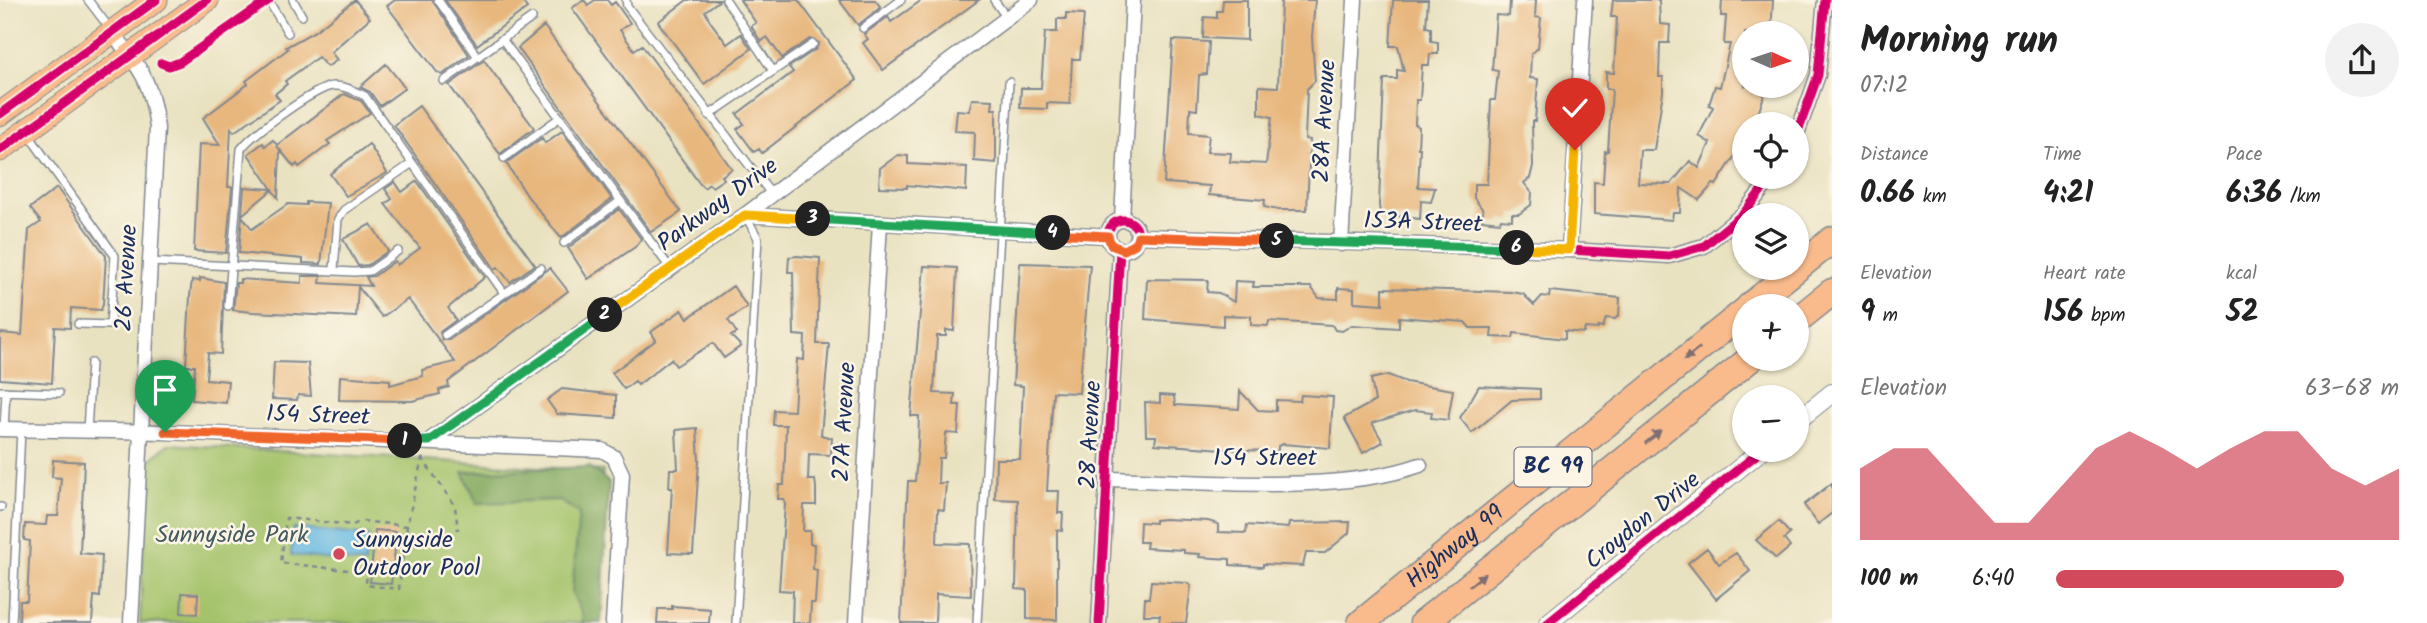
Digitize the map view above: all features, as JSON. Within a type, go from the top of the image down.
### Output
[{"type":"highway","points":[[1765,294],[1832,240]]},
{"type":"highway","points":[[1809,310],[1832,292]]},
{"type":"highway","name":"Highway 99","points":[[1361,623],[1732,322]]},
{"type":"highway","name":"Highway 99","points":[[1423,623],[1735,371]]},
{"type":"main road","points":[[0,114],[156,0]]},
{"type":"main road","points":[[0,150],[207,0]]},
{"type":"street","name":"Parkway Drive","points":[[429,441],[745,215],[1031,0]]},
{"type":"street","points":[[1122,220],[1133,0]]},
{"type":"street","name":"28A Avenue","points":[[1341,244],[1355,0]]},
{"type":"street","points":[[1569,250],[1585,0]]},
{"type":"street","points":[[1805,112],[1818,75],[1825,0]]},
{"type":"street","name":"26 Avenue","points":[[112,32],[144,73],[153,96],[157,128],[131,623]]},
{"type":"street","name":"153A Street","points":[[1138,236],[1569,250],[1669,256],[1704,246],[1743,214],[1763,189]]},
{"type":"street","points":[[745,215],[1108,236]]},
{"type":"street","points":[[1122,220],[1132,223],[1138,236],[1132,247],[1120,250],[1111,245],[1108,236],[1111,226],[1122,220]]},
{"type":"street","name":"27A Avenue","points":[[856,623],[880,223]]},
{"type":"street","name":"28 Avenue","points":[[1099,623],[1120,250]]},
{"type":"street","points":[[1809,411],[1832,393]]},
{"type":"street","name":"154 Street","points":[[2,429],[429,441],[602,450],[614,457],[622,474],[613,623]]},
{"type":"street","name":"Croydon Drive","points":[[1548,623],[1747,462]]},
{"type":"street","name":"154 Street","points":[[1108,480],[1300,483],[1393,475],[1420,465]]},
{"type":"lane","points":[[88,0],[112,32]]},
{"type":"lane","points":[[268,0],[288,33]]},
{"type":"lane","points":[[293,0],[302,16]]},
{"type":"lane","points":[[438,0],[478,57]]},
{"type":"lane","points":[[626,0],[626,6],[772,195]]},
{"type":"lane","points":[[726,0],[773,71]]},
{"type":"lane","points":[[863,28],[900,0]]},
{"type":"lane","points":[[994,0],[1007,18]]},
{"type":"lane","points":[[444,81],[532,18]]},
{"type":"lane","points":[[502,39],[670,268]]},
{"type":"lane","points":[[709,115],[813,44]]},
{"type":"lane","points":[[977,623],[1009,82]]},
{"type":"lane","points":[[228,306],[241,149],[251,136],[329,86],[349,88],[365,96],[504,293]]},
{"type":"lane","points":[[504,158],[559,118]]},
{"type":"lane","points":[[26,131],[115,256],[110,325],[78,324]]},
{"type":"lane","points":[[334,269],[338,219],[344,210],[411,164]]},
{"type":"lane","points":[[564,243],[620,201]]},
{"type":"lane","points":[[736,623],[758,238],[745,215]]},
{"type":"lane","points":[[151,262],[370,271],[398,251]]},
{"type":"lane","points":[[444,335],[541,268]]},
{"type":"lane","points":[[87,432],[91,363]]},
{"type":"lane","points":[[2,429],[3,391],[59,393]]},
{"type":"lane","points":[[12,623],[22,430]]},
{"type":"path","points":[[407,526],[362,522],[353,525],[286,518],[281,562],[367,572],[366,585],[399,589],[407,526],[422,458],[454,506],[458,530]]},
{"type":"green space","name":"Sunnyside Park","points":[[168,444],[603,471],[592,623],[140,623],[147,463]]},
{"type":"green space","points":[[589,467],[609,482],[601,623],[582,623],[583,616],[572,592],[579,513],[558,500],[477,503],[463,472]]},
{"type":"water","points":[[294,528],[368,536],[365,564],[291,555]]},
{"type":"building","points":[[355,0],[370,18],[331,52],[337,60],[327,67],[318,57],[285,81],[287,84],[275,94],[280,100],[234,132],[231,128],[228,187],[232,187],[226,253],[194,251],[199,144],[220,145],[203,118],[248,84],[246,81],[288,49],[286,47],[315,31]]},
{"type":"building","points":[[395,0],[432,0],[469,55],[442,75],[437,72],[387,6]]},
{"type":"building","points":[[445,0],[521,0],[527,8],[477,45]]},
{"type":"building","points":[[584,0],[588,5],[595,0],[607,0],[611,5],[615,2],[630,23],[620,30],[634,50],[642,45],[732,169],[722,176],[724,179],[712,187],[709,184],[704,188],[700,184],[572,8]]},
{"type":"building","points":[[687,0],[720,0],[705,11],[710,21],[727,44],[741,34],[751,49],[704,84],[658,22]]},
{"type":"building","points":[[740,0],[798,0],[857,80],[762,153],[759,149],[754,152],[737,129],[744,124],[737,114],[793,72],[789,67],[816,49],[819,43],[810,39],[782,58],[767,37],[761,42],[751,26],[756,23]]},
{"type":"building","points":[[839,0],[875,0],[881,7],[858,25]]},
{"type":"building","points":[[922,0],[979,0],[883,70],[863,43],[868,39],[864,34],[888,17],[891,22]]},
{"type":"building","points":[[1223,0],[1247,0],[1247,40],[1203,38],[1204,17],[1217,18],[1217,11],[1222,11]]},
{"type":"building","points":[[1281,0],[1315,0],[1312,37],[1315,81],[1307,89],[1305,139],[1310,140],[1307,210],[1278,210],[1264,207],[1265,200],[1209,195],[1210,186],[1164,183],[1173,40],[1209,42],[1207,74],[1199,75],[1197,110],[1190,109],[1189,133],[1209,135],[1207,152],[1231,153],[1230,162],[1266,164],[1272,117],[1259,114],[1259,86],[1278,87]]},
{"type":"building","points":[[1393,0],[1428,0],[1426,27],[1431,28],[1431,41],[1438,42],[1438,54],[1430,54],[1429,65],[1422,65],[1420,100],[1416,100],[1415,124],[1419,127],[1420,148],[1418,187],[1435,188],[1431,202],[1421,201],[1420,219],[1380,214],[1384,79],[1397,79],[1397,70],[1404,71],[1398,46],[1390,46]]},
{"type":"building","points":[[1510,0],[1536,0],[1535,17],[1541,18],[1538,48],[1531,54],[1530,78],[1538,79],[1535,121],[1532,121],[1533,166],[1530,178],[1524,183],[1532,193],[1531,205],[1519,214],[1512,214],[1512,220],[1501,219],[1500,222],[1482,220],[1483,210],[1474,198],[1474,184],[1487,184],[1491,100],[1495,100],[1498,71],[1492,70],[1496,15],[1509,16]]},
{"type":"building","points":[[1613,0],[1659,0],[1660,24],[1670,25],[1669,43],[1660,43],[1659,77],[1663,77],[1663,92],[1654,150],[1640,150],[1638,183],[1671,184],[1690,161],[1699,168],[1710,143],[1699,136],[1713,107],[1709,105],[1715,86],[1720,87],[1730,44],[1724,44],[1726,16],[1721,16],[1722,0],[1773,0],[1772,21],[1732,21],[1732,98],[1763,98],[1759,112],[1732,112],[1732,160],[1716,185],[1713,184],[1699,200],[1681,188],[1680,213],[1673,213],[1672,220],[1594,214],[1594,182],[1603,183],[1605,151],[1608,151],[1612,89],[1606,89],[1606,72],[1614,73],[1617,17],[1611,17]]},
{"type":"building","points":[[1066,13],[1084,14],[1080,59],[1072,59],[1070,104],[1047,103],[1047,109],[1020,108],[1021,88],[1041,88],[1045,32],[1057,32],[1057,19],[1066,19]]},
{"type":"building","points":[[544,26],[681,212],[651,232],[518,48]]},
{"type":"building","points":[[484,60],[534,128],[500,154],[449,85]]},
{"type":"building","points":[[386,64],[405,88],[380,106],[370,92],[360,87]]},
{"type":"building","points":[[344,94],[361,101],[370,113],[327,141],[330,144],[299,167],[297,164],[294,167],[277,146],[280,150],[278,198],[272,190],[242,215],[244,187],[272,189],[248,154],[263,143],[265,146],[273,140],[277,145]]},
{"type":"building","points":[[972,99],[993,100],[992,109],[996,109],[996,163],[974,161],[975,132],[955,131],[957,110],[969,111]]},
{"type":"building","points":[[419,106],[535,265],[510,282],[498,267],[495,269],[394,125]]},
{"type":"building","points":[[562,131],[612,199],[561,238],[528,197],[506,163],[542,138],[545,143]]},
{"type":"building","points":[[369,144],[387,173],[346,196],[330,174]]},
{"type":"building","points":[[898,155],[908,156],[908,164],[967,167],[966,191],[907,185],[907,188],[879,187],[880,168]]},
{"type":"building","points":[[417,181],[485,277],[448,308],[456,320],[440,332],[442,340],[449,340],[550,268],[568,291],[448,382],[449,387],[439,390],[440,394],[412,401],[339,400],[340,376],[390,380],[390,385],[423,376],[422,370],[455,362],[408,299],[382,317],[358,287],[356,317],[253,312],[233,310],[236,283],[240,283],[240,279],[302,283],[302,276],[321,276],[320,283],[371,286],[366,277],[374,276],[395,261],[397,265],[420,248],[385,204],[392,199],[385,189],[395,182],[402,192]]},
{"type":"building","points":[[57,188],[106,256],[103,304],[101,310],[71,308],[70,328],[55,327],[52,383],[0,379],[0,333],[22,335],[29,230],[41,222],[30,208]]},
{"type":"building","points":[[306,202],[328,203],[321,264],[303,263],[303,259],[239,253],[242,216],[252,229],[288,204],[306,205]]},
{"type":"building","points":[[619,209],[641,239],[635,247],[588,279],[568,248]]},
{"type":"building","points":[[371,224],[388,251],[368,265],[358,266],[343,239]]},
{"type":"building","points":[[789,257],[820,258],[817,344],[829,344],[821,435],[832,438],[831,455],[809,454],[808,480],[815,480],[816,505],[804,505],[803,531],[810,531],[810,544],[814,544],[813,569],[817,570],[815,603],[811,603],[810,623],[792,623],[793,591],[779,590],[785,504],[784,499],[778,499],[779,485],[784,485],[786,425],[773,425],[774,410],[794,411],[797,359],[804,360],[805,336],[794,335],[793,272],[788,272]]},
{"type":"building","points":[[1020,263],[1090,265],[1079,393],[1053,392],[1047,491],[1059,491],[1058,513],[1063,513],[1062,531],[1057,530],[1057,620],[1027,619],[1027,590],[1016,589],[1018,500],[995,499],[996,459],[1020,459],[1023,386],[1013,385]]},
{"type":"building","points":[[924,266],[957,268],[954,331],[946,330],[946,336],[937,336],[934,393],[955,394],[954,405],[960,405],[958,434],[946,433],[944,458],[939,458],[938,483],[946,483],[944,510],[938,509],[937,543],[970,544],[971,596],[936,594],[935,623],[901,623],[908,481],[915,481],[918,445],[919,416],[911,416]]},
{"type":"building","points":[[200,278],[224,282],[221,354],[208,353],[206,379],[228,381],[226,403],[192,400],[195,366],[186,366],[190,296],[192,280],[200,281]]},
{"type":"building","points":[[1147,279],[1208,280],[1207,292],[1219,293],[1234,302],[1235,281],[1254,282],[1253,287],[1311,287],[1319,298],[1338,299],[1338,288],[1354,289],[1354,302],[1383,304],[1383,288],[1512,292],[1523,294],[1534,305],[1542,296],[1549,297],[1550,291],[1620,298],[1619,315],[1615,319],[1606,318],[1603,327],[1598,329],[1585,328],[1584,333],[1565,331],[1565,339],[1514,333],[1513,338],[1491,337],[1492,328],[1470,328],[1465,322],[1399,317],[1399,328],[1352,325],[1342,331],[1335,330],[1332,325],[1269,321],[1268,326],[1251,325],[1251,316],[1223,315],[1223,326],[1145,319]]},
{"type":"building","points":[[733,286],[747,307],[728,320],[737,333],[731,336],[741,346],[724,358],[713,343],[676,366],[671,359],[638,385],[635,381],[624,389],[612,373],[656,340],[651,332],[682,310],[688,318]]},
{"type":"building","points":[[274,362],[308,363],[311,396],[298,395],[297,400],[272,399]]},
{"type":"building","points":[[1388,375],[1406,382],[1453,390],[1448,420],[1431,418],[1432,412],[1415,410],[1372,423],[1383,442],[1363,453],[1344,418],[1375,401],[1371,379]]},
{"type":"building","points":[[1479,386],[1540,389],[1540,399],[1512,400],[1472,433],[1460,418]]},
{"type":"building","points":[[562,389],[616,395],[616,418],[557,414],[547,400]]},
{"type":"building","points":[[1240,391],[1258,410],[1276,411],[1276,400],[1300,401],[1301,395],[1333,397],[1330,448],[1283,444],[1278,446],[1278,451],[1237,450],[1155,444],[1156,436],[1146,436],[1145,402],[1160,403],[1160,395],[1174,396],[1175,405],[1239,409]]},
{"type":"building","points":[[697,428],[699,461],[693,554],[668,553],[672,488],[669,488],[670,469],[678,469],[676,430]]},
{"type":"building","points":[[53,460],[84,462],[80,553],[102,555],[100,597],[94,596],[92,623],[19,623],[20,601],[27,601],[30,541],[24,540],[25,524],[46,525],[47,516],[58,516],[61,478],[52,477]]},
{"type":"building","points":[[1832,483],[1832,513],[1818,524],[1804,505]]},
{"type":"building","points":[[1155,520],[1208,521],[1218,524],[1218,532],[1246,533],[1247,525],[1288,528],[1289,523],[1350,522],[1349,533],[1325,553],[1306,553],[1303,566],[1263,564],[1263,567],[1230,565],[1230,559],[1199,557],[1200,554],[1184,553],[1184,550],[1146,548],[1147,542],[1139,542],[1140,522],[1155,523]]},
{"type":"building","points":[[1779,521],[1790,534],[1784,539],[1790,547],[1776,559],[1756,540]]},
{"type":"building","points":[[375,530],[397,532],[391,584],[370,582]]},
{"type":"building","points":[[1707,548],[1719,564],[1736,553],[1750,571],[1716,599],[1688,563]]},
{"type":"building","points":[[1151,581],[1187,583],[1191,586],[1186,623],[1159,623],[1160,615],[1144,615],[1145,598],[1149,598]]},
{"type":"building","points":[[182,593],[198,594],[197,614],[181,613]]},
{"type":"building","points":[[672,606],[710,609],[709,623],[657,623],[658,609],[672,609]]},
{"type":"cycle path","points":[[0,114],[156,0]]},
{"type":"cycle path","points":[[0,150],[207,0]]},
{"type":"cycle path","points":[[161,63],[169,66],[180,62],[269,0]]},
{"type":"cycle path","points":[[1805,112],[1818,75],[1825,0]]},
{"type":"cycle path","points":[[1138,236],[1569,250],[1669,256],[1704,246],[1743,214],[1763,189]]},
{"type":"cycle path","points":[[1123,220],[1129,221],[1137,229],[1138,235],[1137,241],[1129,249],[1123,250],[1117,249],[1109,241],[1108,235],[1109,229],[1117,221],[1123,220]]},
{"type":"cycle path","points":[[1099,623],[1120,250]]},
{"type":"cycle path","points":[[1548,623],[1747,462]]},
{"type":"place","name":"Sunnyside Outdoor Pool","points":[[339,554]]},
{"type":"route","points":[[165,432],[429,441],[745,215],[1108,236],[1111,245],[1120,250],[1132,247],[1138,236],[1569,250],[1575,150]]}]
